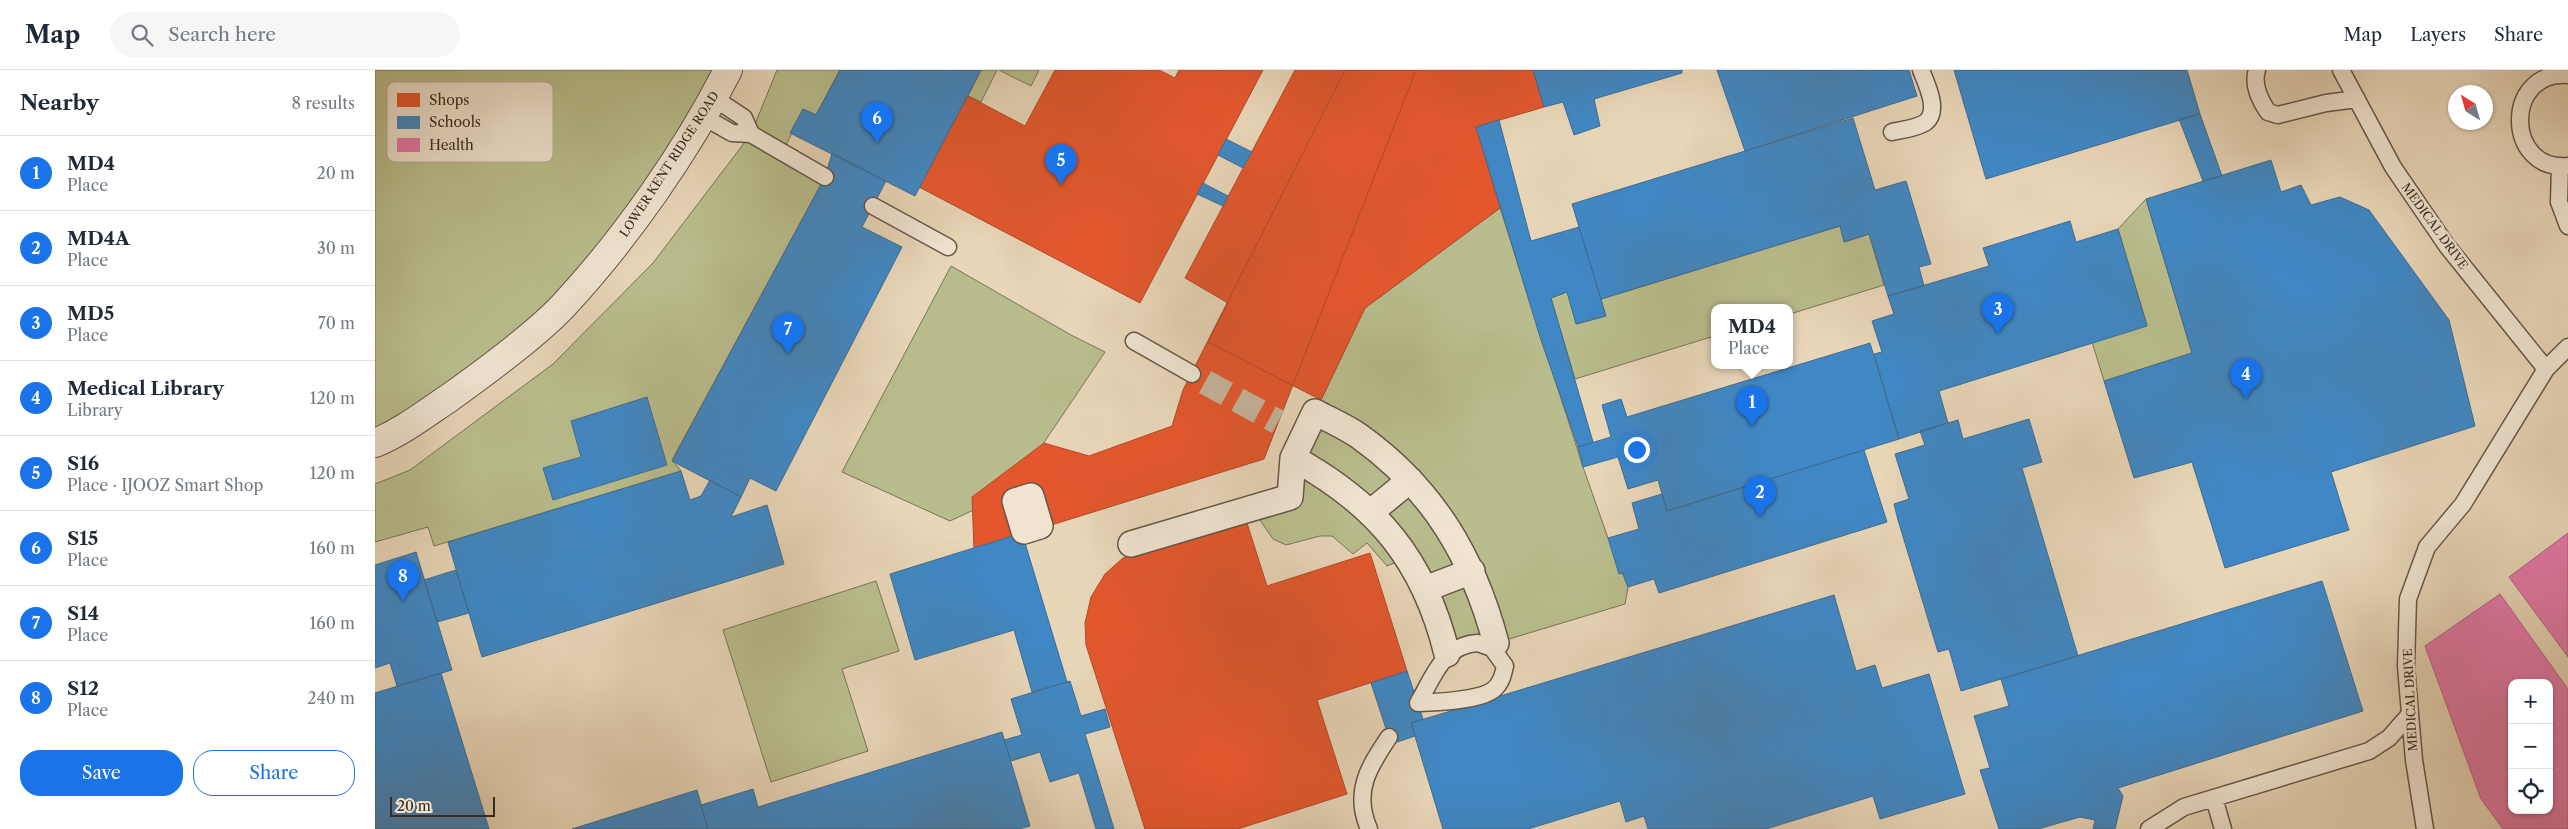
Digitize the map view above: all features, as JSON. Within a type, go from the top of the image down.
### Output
[{"type":"street","name":"LOWER KENT RIDGE ROAD","points":[[375,442],[395,435],[467,385],[563,306],[614,247],[655,189],[708,107],[729,70]]},
{"type":"street","points":[[1131,544],[1290,496],[1293,458],[1315,412],[1357,435],[1386,457],[1410,480],[1437,513],[1472,571],[1487,609],[1496,643]]},
{"type":"street","points":[[1293,458],[1329,477],[1371,512],[1390,532],[1425,589],[1440,625],[1455,649]]},
{"type":"street","points":[[1371,512],[1410,480]]},
{"type":"street","points":[[1425,589],[1472,571]]},
{"type":"lane","points":[[1892,132],[1925,123],[1930,116],[1932,102],[1921,70]]},
{"type":"lane","points":[[2257,70],[2254,78],[2258,93],[2268,112],[2278,115],[2326,103],[2357,99]]},
{"type":"lane","name":"MEDICAL DRIVE","points":[[2341,70],[2393,167],[2447,246],[2546,370]]},
{"type":"lane","points":[[2568,75],[2544,79],[2531,89],[2521,103],[2519,120],[2522,137],[2531,151],[2544,161],[2564,166],[2559,202],[2568,226]]},
{"type":"lane","points":[[708,107],[745,118],[751,134],[825,177]]},
{"type":"lane","points":[[873,206],[948,248]]},
{"type":"lane","points":[[1134,341],[1192,374]]},
{"type":"lane","name":"MEDICAL DRIVE","points":[[2425,829],[2414,760],[2406,666],[2408,598],[2427,547],[2463,504],[2546,370],[2568,347]]},
{"type":"lane","points":[[1478,643],[1492,648],[1501,656],[1505,666],[1502,680],[1492,691],[1457,700],[1418,703],[1455,649],[1478,643]]},
{"type":"lane","points":[[2149,829],[2153,824],[2185,807],[2369,752],[2389,738],[2410,714]]},
{"type":"lane","points":[[1369,829],[1364,819],[1360,792],[1372,761],[1389,737]]},
{"type":"lane","points":[[2214,798],[2223,829]]},
{"type":"green space","points":[[375,70],[728,70],[714,98],[531,334],[375,442]]},
{"type":"green space","points":[[777,70],[840,70],[816,115],[803,109],[783,152],[825,177],[672,460],[681,471],[434,546],[428,527],[375,542],[375,484],[410,470],[553,364],[653,263],[751,134]]},
{"type":"green space","points":[[981,70],[997,70],[981,102],[968,96]]},
{"type":"green space","points":[[999,70],[1039,70],[1031,86]]},
{"type":"green space","points":[[2146,199],[2192,353],[2104,381],[2092,342],[2147,325],[2118,229]]},
{"type":"green space","points":[[1500,208],[1583,467],[1608,538],[1628,587],[1625,604],[1496,643],[1447,654],[1407,558],[1387,566],[1367,543],[1353,554],[1332,536],[1320,536],[1286,545],[1273,539],[1251,507],[1290,496],[1293,458],[1365,308]]},
{"type":"green space","points":[[1840,226],[1845,242],[1869,234],[1884,285],[1793,313],[1793,304],[1711,304],[1711,337],[1575,379],[1551,298],[1567,292],[1577,324],[1605,316],[1601,299]]},
{"type":"green space","points":[[951,266],[1071,335],[1105,352],[1010,493],[950,521],[842,472]]},
{"type":"green space","points":[[876,581],[899,651],[842,669],[868,751],[771,782],[723,630]]},
{"type":"building: Shops","points":[[1055,70],[1159,70],[1175,78],[1179,70],[1263,70],[1140,303],[919,187],[968,96],[1025,126]]},
{"type":"building: Shops","points":[[1295,70],[1533,70],[1544,107],[1476,127],[1500,208],[1365,308],[1321,400],[1208,342],[1228,303],[1185,278]]},
{"type":"building: Shops","points":[[1345,70],[1416,70],[1264,459],[974,549],[972,497],[1044,443],[1089,456],[1172,426],[1183,390]]},
{"type":"building: Shops","points":[[1246,520],[1267,586],[1370,553],[1407,671],[1317,700],[1347,794],[1238,829],[1145,829],[1086,645],[1085,623],[1091,597],[1105,574],[1123,558]]},
{"type":"building: Schools","points":[[840,70],[981,70],[915,196],[790,133],[803,109],[816,115]]},
{"type":"building: Schools","points":[[1533,70],[1682,70],[1682,73],[1594,99],[1600,126],[1574,135],[1563,102],[1544,107]]},
{"type":"building: Schools","points":[[1717,70],[1909,70],[1917,96],[1745,151]]},
{"type":"building: Schools","points":[[1954,70],[2187,70],[2200,114],[1986,179]]},
{"type":"building: Schools","points":[[2200,114],[2222,176],[2203,181],[2179,119]]},
{"type":"building: Schools","points":[[1853,118],[1875,190],[1906,181],[1931,264],[1919,267],[1924,286],[1888,296],[1869,234],[1844,242],[1840,226],[1601,299],[1572,204]]},
{"type":"building: Schools","points":[[1499,120],[1531,241],[1579,227],[1606,316],[1576,324],[1567,292],[1551,298],[1593,442],[1578,447],[1540,337],[1476,127]]},
{"type":"building: Schools","points":[[1226,139],[1252,152],[1243,168],[1218,155]]},
{"type":"building: Schools","points":[[832,153],[886,181],[862,227],[902,247],[776,491],[750,478],[741,497],[672,461],[825,177]]},
{"type":"building: Schools","points":[[2271,160],[2281,192],[2301,185],[2311,205],[2340,197],[2369,210],[2449,320],[2475,426],[2331,472],[2349,530],[2225,568],[2192,462],[2134,478],[2104,381],[2192,353],[2146,199]]},
{"type":"building: Schools","points":[[1203,183],[1228,196],[1223,206],[1197,194]]},
{"type":"building: Schools","points":[[2070,221],[2076,242],[2118,229],[2147,326],[1939,391],[1948,423],[1899,439],[1874,354],[1882,352],[1872,321],[1894,314],[1888,296],[1989,266],[1983,248]]},
{"type":"building: Schools","points":[[1870,343],[1899,439],[1667,511],[1658,480],[1628,489],[1618,457],[1583,467],[1578,447],[1611,437],[1602,405],[1621,399],[1627,417],[1785,369],[1793,369],[1793,366]]},
{"type":"building: Schools","points":[[647,397],[667,465],[553,500],[543,468],[581,457],[571,421]]},
{"type":"building: Schools","points":[[2029,419],[2042,462],[2022,468],[2078,656],[1961,691],[1949,649],[1938,652],[1898,520],[1894,504],[1909,499],[1895,454],[1925,445],[1920,431],[1958,420],[1963,439]]},
{"type":"building: Schools","points":[[1864,450],[1887,522],[1659,593],[1654,579],[1628,587],[1623,573],[1619,574],[1608,538],[1639,529],[1632,503],[1662,494],[1667,511]]},
{"type":"building: Schools","points":[[681,471],[690,500],[701,496],[710,480],[741,497],[731,517],[767,505],[784,564],[482,657],[448,542]]},
{"type":"building: Schools","points":[[1022,533],[1067,682],[1032,692],[1014,630],[915,660],[890,574]]},
{"type":"building: Schools","points":[[416,552],[452,670],[397,686],[390,663],[375,668],[375,565]]},
{"type":"building: Schools","points":[[456,570],[469,613],[437,622],[424,580]]},
{"type":"building: Schools","points":[[2322,581],[2363,711],[2118,788],[2123,796],[2115,829],[2093,829],[2095,820],[2080,817],[2038,829],[1999,829],[1980,770],[1990,768],[1974,716],[2009,706],[2001,679]]},
{"type":"building: Schools","points":[[1834,595],[1856,671],[1875,665],[1882,688],[1929,674],[1965,794],[1880,819],[1873,796],[1766,829],[1648,829],[1644,816],[1626,822],[1620,801],[1528,829],[1443,829],[1411,723]]},
{"type":"building: Schools","points":[[1407,671],[1423,719],[1411,723],[1415,736],[1391,744],[1371,683]]},
{"type":"building: Schools","points":[[441,673],[489,829],[375,829],[375,693]]},
{"type":"building: Schools","points":[[1070,681],[1081,716],[1105,709],[1110,727],[1085,734],[1114,829],[1096,829],[1079,773],[1050,782],[1040,752],[1011,761],[1004,740],[1022,735],[1011,699]]},
{"type":"building: Schools","points":[[1002,732],[1030,826],[1019,829],[708,829],[701,805],[753,789],[758,807]]},
{"type":"building: Schools","points":[[697,790],[708,829],[572,829]]},
{"type":"building: Health","points":[[2568,533],[2568,657],[2509,577]]},
{"type":"building: Health","points":[[2500,594],[2568,689],[2568,829],[2503,829],[2481,799],[2425,646]]},
{"type":"tunnel","points":[[1205,382],[1278,422]]},
{"type":"place","name":"S15","points":[[877,143]]},
{"type":"place","name":"S16","points":[[1061,185]]},
{"type":"place","name":"MD5","points":[[1998,334]]},
{"type":"place","name":"S14","points":[[788,354]]},
{"type":"place","name":"Medical Library","points":[[2246,399]]},
{"type":"place","name":"MD4","points":[[1752,427]]},
{"type":"place","name":"MD4A","points":[[1760,517]]},
{"type":"place","name":"S12","points":[[403,601]]}]
